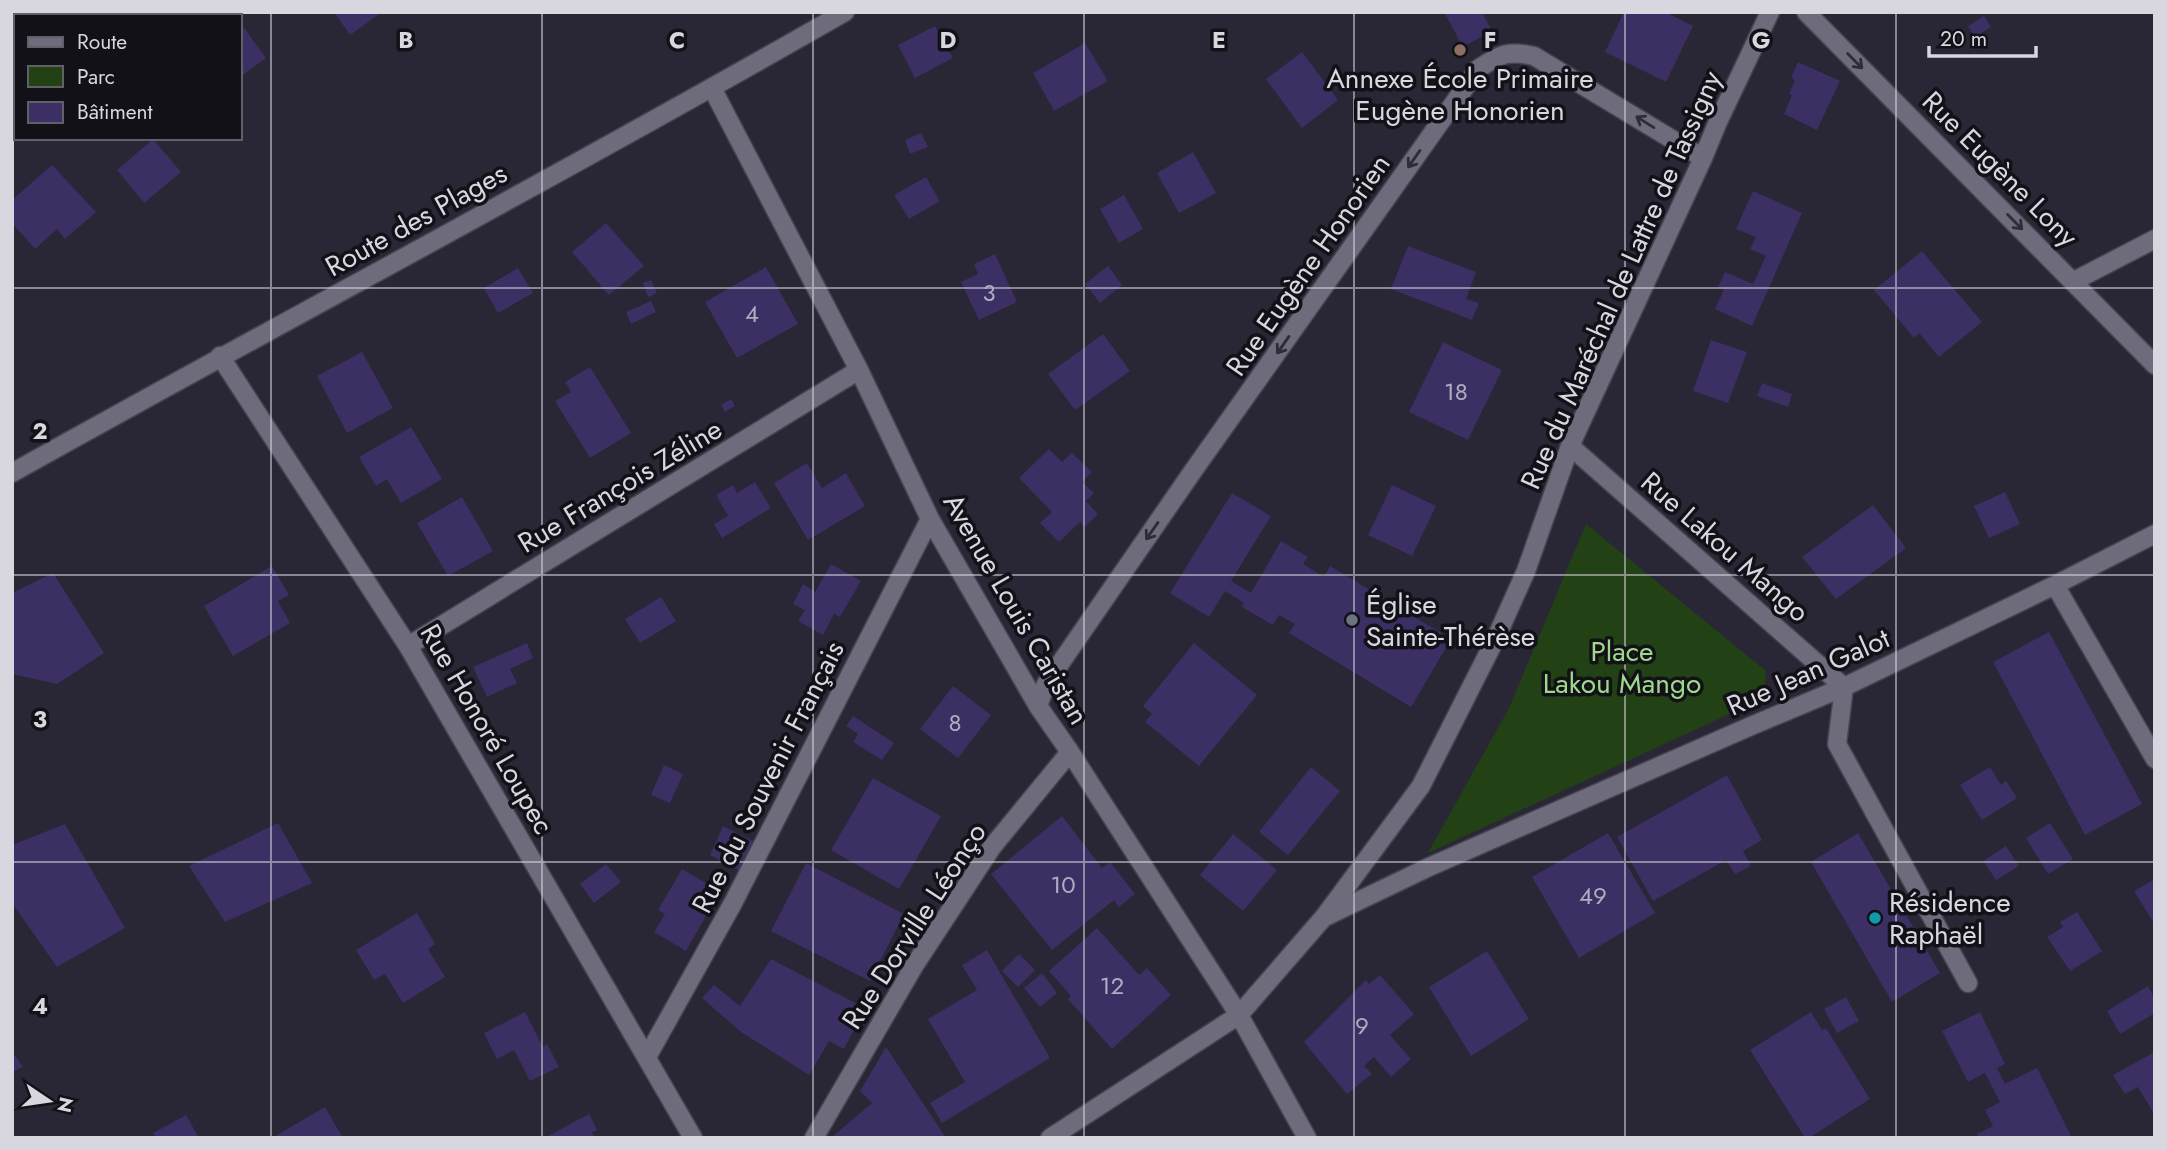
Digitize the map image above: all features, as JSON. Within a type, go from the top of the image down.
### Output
[{"type":"street","name":"Route des Plages","points":[[12,473],[845,12]]},
{"type":"street","name":"Rue du Maréchal de Lattre de Tassigny","points":[[1050,1138],[1239,1015],[1324,917],[1421,786],[1496,638],[1526,571],[1570,446],[1770,12]]},
{"type":"street","name":"Rue Eugène Lony","points":[[1807,12],[2155,365]]},
{"type":"street","name":"Rue Eugène Honorien","points":[[1038,706],[1046,684],[1478,69],[1499,55],[1517,52],[1534,57],[1703,158]]},
{"type":"street","name":"Avenue Louis Caristan","points":[[712,88],[859,370],[930,519],[1038,706],[1239,1015],[1307,1138]]},
{"type":"street","points":[[2074,281],[2155,239]]},
{"type":"street","name":"Rue Honoré Loupec","points":[[220,356],[408,646],[693,1138]]},
{"type":"street","name":"Rue François Zéline","points":[[408,646],[859,370]]},
{"type":"street","name":"Rue Lakou Mango","points":[[1570,446],[1844,687]]},
{"type":"street","name":"Rue du Souvenir Français","points":[[647,1057],[733,903],[930,519]]},
{"type":"street","name":"Rue Jean Galot","points":[[1324,917],[1429,867],[1844,687],[2155,534]]},
{"type":"street","points":[[2055,585],[2155,758]]},
{"type":"street","points":[[1844,687],[1837,744],[1968,983]]},
{"type":"street","name":"Rue Dorville Léonço","points":[[814,1138],[914,966],[992,847],[1070,752]]},
{"type":"green space","name":"Place Lakou Mango","points":[[1586,524],[1766,671],[1764,698],[1428,853],[1509,708]]},
{"type":"building","points":[[12,12],[23,12],[14,14],[12,39]]},
{"type":"building","points":[[334,12],[382,12],[350,35]]},
{"type":"building","points":[[1444,12],[1482,12],[1492,31],[1463,47]]},
{"type":"building","points":[[1624,12],[1665,12],[1693,26],[1666,82],[1605,52]]},
{"type":"building","points":[[1984,16],[1991,27],[1975,37],[1968,26]]},
{"type":"building","points":[[935,26],[953,58],[915,78],[898,45]]},
{"type":"building","points":[[244,28],[266,58],[242,76]]},
{"type":"building","points":[[1085,43],[1108,81],[1054,111],[1033,73]]},
{"type":"building","points":[[1302,52],[1338,100],[1302,128],[1266,79]]},
{"type":"building","points":[[1798,62],[1840,81],[1817,130],[1784,114],[1792,95],[1789,94],[1795,80],[1791,78]]},
{"type":"building","points":[[921,133],[928,147],[910,154],[905,140]]},
{"type":"building","points":[[154,140],[181,172],[144,203],[117,170]]},
{"type":"building","points":[[1193,152],[1216,193],[1179,213],[1157,173]]},
{"type":"building","points":[[52,165],[96,212],[65,239],[57,229],[35,249],[12,223],[12,200]]},
{"type":"building","points":[[926,177],[940,201],[909,219],[894,195]]},
{"type":"building","points":[[1753,191],[1802,213],[1752,326],[1715,309],[1724,290],[1718,287],[1725,272],[1753,284],[1766,256],[1750,249],[1756,237],[1736,229]]},
{"type":"building","points":[[1124,195],[1143,229],[1119,243],[1100,209]]},
{"type":"building","points":[[606,223],[644,266],[609,295],[572,252]]},
{"type":"building","points":[[1408,246],[1476,272],[1466,299],[1479,303],[1472,320],[1391,289]]},
{"type":"building","points":[[1922,251],[1982,322],[1939,357],[1919,333],[1914,338],[1874,290]]},
{"type":"building","points":[[995,254],[1017,302],[979,320],[961,282],[978,274],[974,264]]},
{"type":"building","points":[[1108,266],[1122,285],[1100,303],[1085,284]]},
{"type":"building","points":[[766,267],[798,324],[737,358],[705,302]]},
{"type":"building","points":[[518,268],[533,293],[498,313],[484,288]]},
{"type":"building","points":[[651,280],[657,293],[648,297],[643,283]]},
{"type":"building","points":[[651,301],[656,312],[631,324],[626,312]]},
{"type":"building","points":[[1103,334],[1130,371],[1075,410],[1048,374]]},
{"type":"building","points":[[1711,340],[1747,352],[1728,403],[1693,391]]},
{"type":"building","points":[[1443,342],[1502,370],[1468,440],[1409,412]]},
{"type":"building","points":[[362,352],[393,408],[347,433],[317,376]]},
{"type":"building","points":[[590,367],[631,433],[590,458],[555,401],[571,392],[565,382]]},
{"type":"building","points":[[1762,383],[1792,394],[1788,407],[1757,396]]},
{"type":"building","points":[[731,399],[735,406],[725,412],[721,405]]},
{"type":"building","points":[[411,427],[442,479],[401,503],[387,479],[376,486],[359,457]]},
{"type":"building","points":[[1049,449],[1062,462],[1072,453],[1092,472],[1082,482],[1094,493],[1086,501],[1098,514],[1085,527],[1080,522],[1059,542],[1040,523],[1052,512],[1019,478]]},
{"type":"building","points":[[807,463],[822,488],[846,473],[865,506],[808,540],[774,483]]},
{"type":"building","points":[[755,482],[771,508],[722,538],[714,524],[728,516],[716,495],[733,485],[737,493]]},
{"type":"building","points":[[1392,485],[1436,506],[1412,556],[1368,535]]},
{"type":"building","points":[[2005,492],[2020,524],[1989,538],[1974,506]]},
{"type":"building","name":"Église Sainte-Thérèse","points":[[1232,493],[1271,516],[1231,581],[1251,593],[1281,541],[1308,557],[1303,564],[1324,577],[1330,566],[1451,639],[1411,707],[1289,633],[1295,624],[1279,615],[1273,625],[1242,607],[1244,603],[1225,591],[1209,617],[1170,593]]},
{"type":"building","points":[[462,497],[493,551],[448,576],[417,523]]},
{"type":"building","points":[[1873,505],[1906,548],[1836,599],[1802,557]]},
{"type":"building","points":[[831,564],[861,581],[840,617],[834,614],[823,635],[798,621],[805,610],[793,604],[803,584],[815,592]]},
{"type":"building","points":[[272,566],[289,595],[278,601],[290,623],[233,656],[204,606]]},
{"type":"building","points":[[53,573],[104,653],[57,684],[12,674],[12,593]]},
{"type":"building","points":[[661,597],[676,621],[640,643],[625,619]]},
{"type":"building","points":[[2049,632],[2142,804],[2085,835],[1993,662]]},
{"type":"building","points":[[527,643],[533,658],[510,669],[517,683],[487,697],[473,667]]},
{"type":"building","points":[[1194,643],[1257,695],[1199,766],[1145,722],[1152,714],[1143,706]]},
{"type":"building","points":[[953,686],[991,715],[958,758],[920,729]]},
{"type":"building","points":[[853,716],[894,743],[882,760],[853,742],[858,734],[846,726]]},
{"type":"building","points":[[664,765],[683,774],[670,803],[651,795]]},
{"type":"building","points":[[1311,767],[1340,791],[1288,855],[1259,832]]},
{"type":"building","points":[[1990,767],[2001,785],[2006,781],[2017,798],[1982,820],[1960,785]]},
{"type":"building","points":[[1727,775],[1762,840],[1743,851],[1751,866],[1735,874],[1726,860],[1653,901],[1617,837]]},
{"type":"building","points":[[873,778],[941,816],[899,889],[831,850]]},
{"type":"building","points":[[1062,816],[1102,868],[1110,862],[1135,894],[1119,907],[1114,900],[1052,950],[991,874]]},
{"type":"building","points":[[278,823],[312,883],[225,922],[189,866]]},
{"type":"building","points":[[2050,823],[2073,859],[2048,874],[2026,838]]},
{"type":"building","points":[[65,824],[125,928],[57,967],[12,903],[12,845]]},
{"type":"building","points":[[723,826],[753,841],[739,870],[710,855]]},
{"type":"building","points":[[1608,833],[1655,913],[1579,958],[1532,877]]},
{"type":"building","name":"Résidence Raphaël","points":[[1858,833],[1940,973],[1892,1002],[1811,862]]},
{"type":"building","points":[[1233,834],[1277,870],[1243,911],[1200,875]]},
{"type":"building","points":[[2006,846],[2019,866],[1996,880],[1983,861]]},
{"type":"building","points":[[806,863],[904,914],[870,981],[771,931]]},
{"type":"building","points":[[606,864],[621,882],[594,903],[580,884]]},
{"type":"building","points":[[682,869],[720,891],[686,951],[654,932],[665,914],[658,910]]},
{"type":"building","points":[[2155,879],[2155,925],[2134,891]]},
{"type":"building","points":[[2077,912],[2102,951],[2070,971],[2047,937],[2063,927],[2060,922]]},
{"type":"building","points":[[417,913],[435,944],[428,949],[445,977],[403,1003],[385,974],[374,980],[356,950]]},
{"type":"building","points":[[1097,928],[1139,975],[1147,968],[1171,995],[1112,1049],[1068,999],[1071,996],[1049,971]]},
{"type":"building","points":[[987,950],[1050,1058],[942,1123],[930,1103],[965,1082],[928,1019],[977,990],[962,965]]},
{"type":"building","points":[[1487,951],[1529,1019],[1471,1056],[1429,987]]},
{"type":"building","points":[[1019,954],[1035,970],[1018,987],[1002,971]]},
{"type":"building","points":[[771,959],[865,1008],[844,1049],[829,1041],[809,1075],[741,1032],[702,998],[714,985],[740,1006]]},
{"type":"building","points":[[1042,973],[1057,993],[1040,1007],[1024,988]]},
{"type":"building","points":[[1380,975],[1414,1014],[1390,1035],[1411,1059],[1391,1077],[1374,1057],[1364,1066],[1372,1074],[1347,1094],[1304,1042],[1366,980],[1369,984]]},
{"type":"building","points":[[2148,986],[2155,999],[2155,1013],[2120,1034],[2107,1011]]},
{"type":"building","points":[[1846,997],[1859,1021],[1837,1033],[1824,1009]]},
{"type":"building","points":[[525,1012],[543,1047],[547,1044],[559,1067],[530,1081],[514,1050],[497,1059],[484,1033]]},
{"type":"building","points":[[1811,1012],[1822,1030],[1826,1028],[1870,1099],[1805,1138],[1750,1050]]},
{"type":"building","points":[[1980,1012],[2005,1064],[1997,1068],[2005,1084],[2037,1068],[2072,1138],[1978,1138],[1977,1134],[1993,1126],[1985,1110],[2000,1102],[1985,1073],[1968,1082],[1942,1031]]},
{"type":"building","points":[[886,1047],[946,1138],[831,1138],[872,1103],[860,1091]]},
{"type":"building","points":[[12,1051],[23,1067],[12,1072]]},
{"type":"building","points":[[2155,1052],[2155,1116],[2138,1087],[2125,1094],[2113,1075]]},
{"type":"building","points":[[325,1107],[343,1138],[272,1138]]},
{"type":"building","points":[[589,1114],[597,1130],[592,1132],[595,1138],[544,1138]]},
{"type":"building","points":[[186,1115],[199,1138],[156,1138],[153,1133]]},
{"type":"place","name":"Annexe École Primaire Eugène Honorien","points":[[1460,50]]},
{"type":"place","name":"Église Sainte-Thérèse","points":[[1352,620]]},
{"type":"place","name":"Résidence Raphaël","points":[[1875,918]]}]
